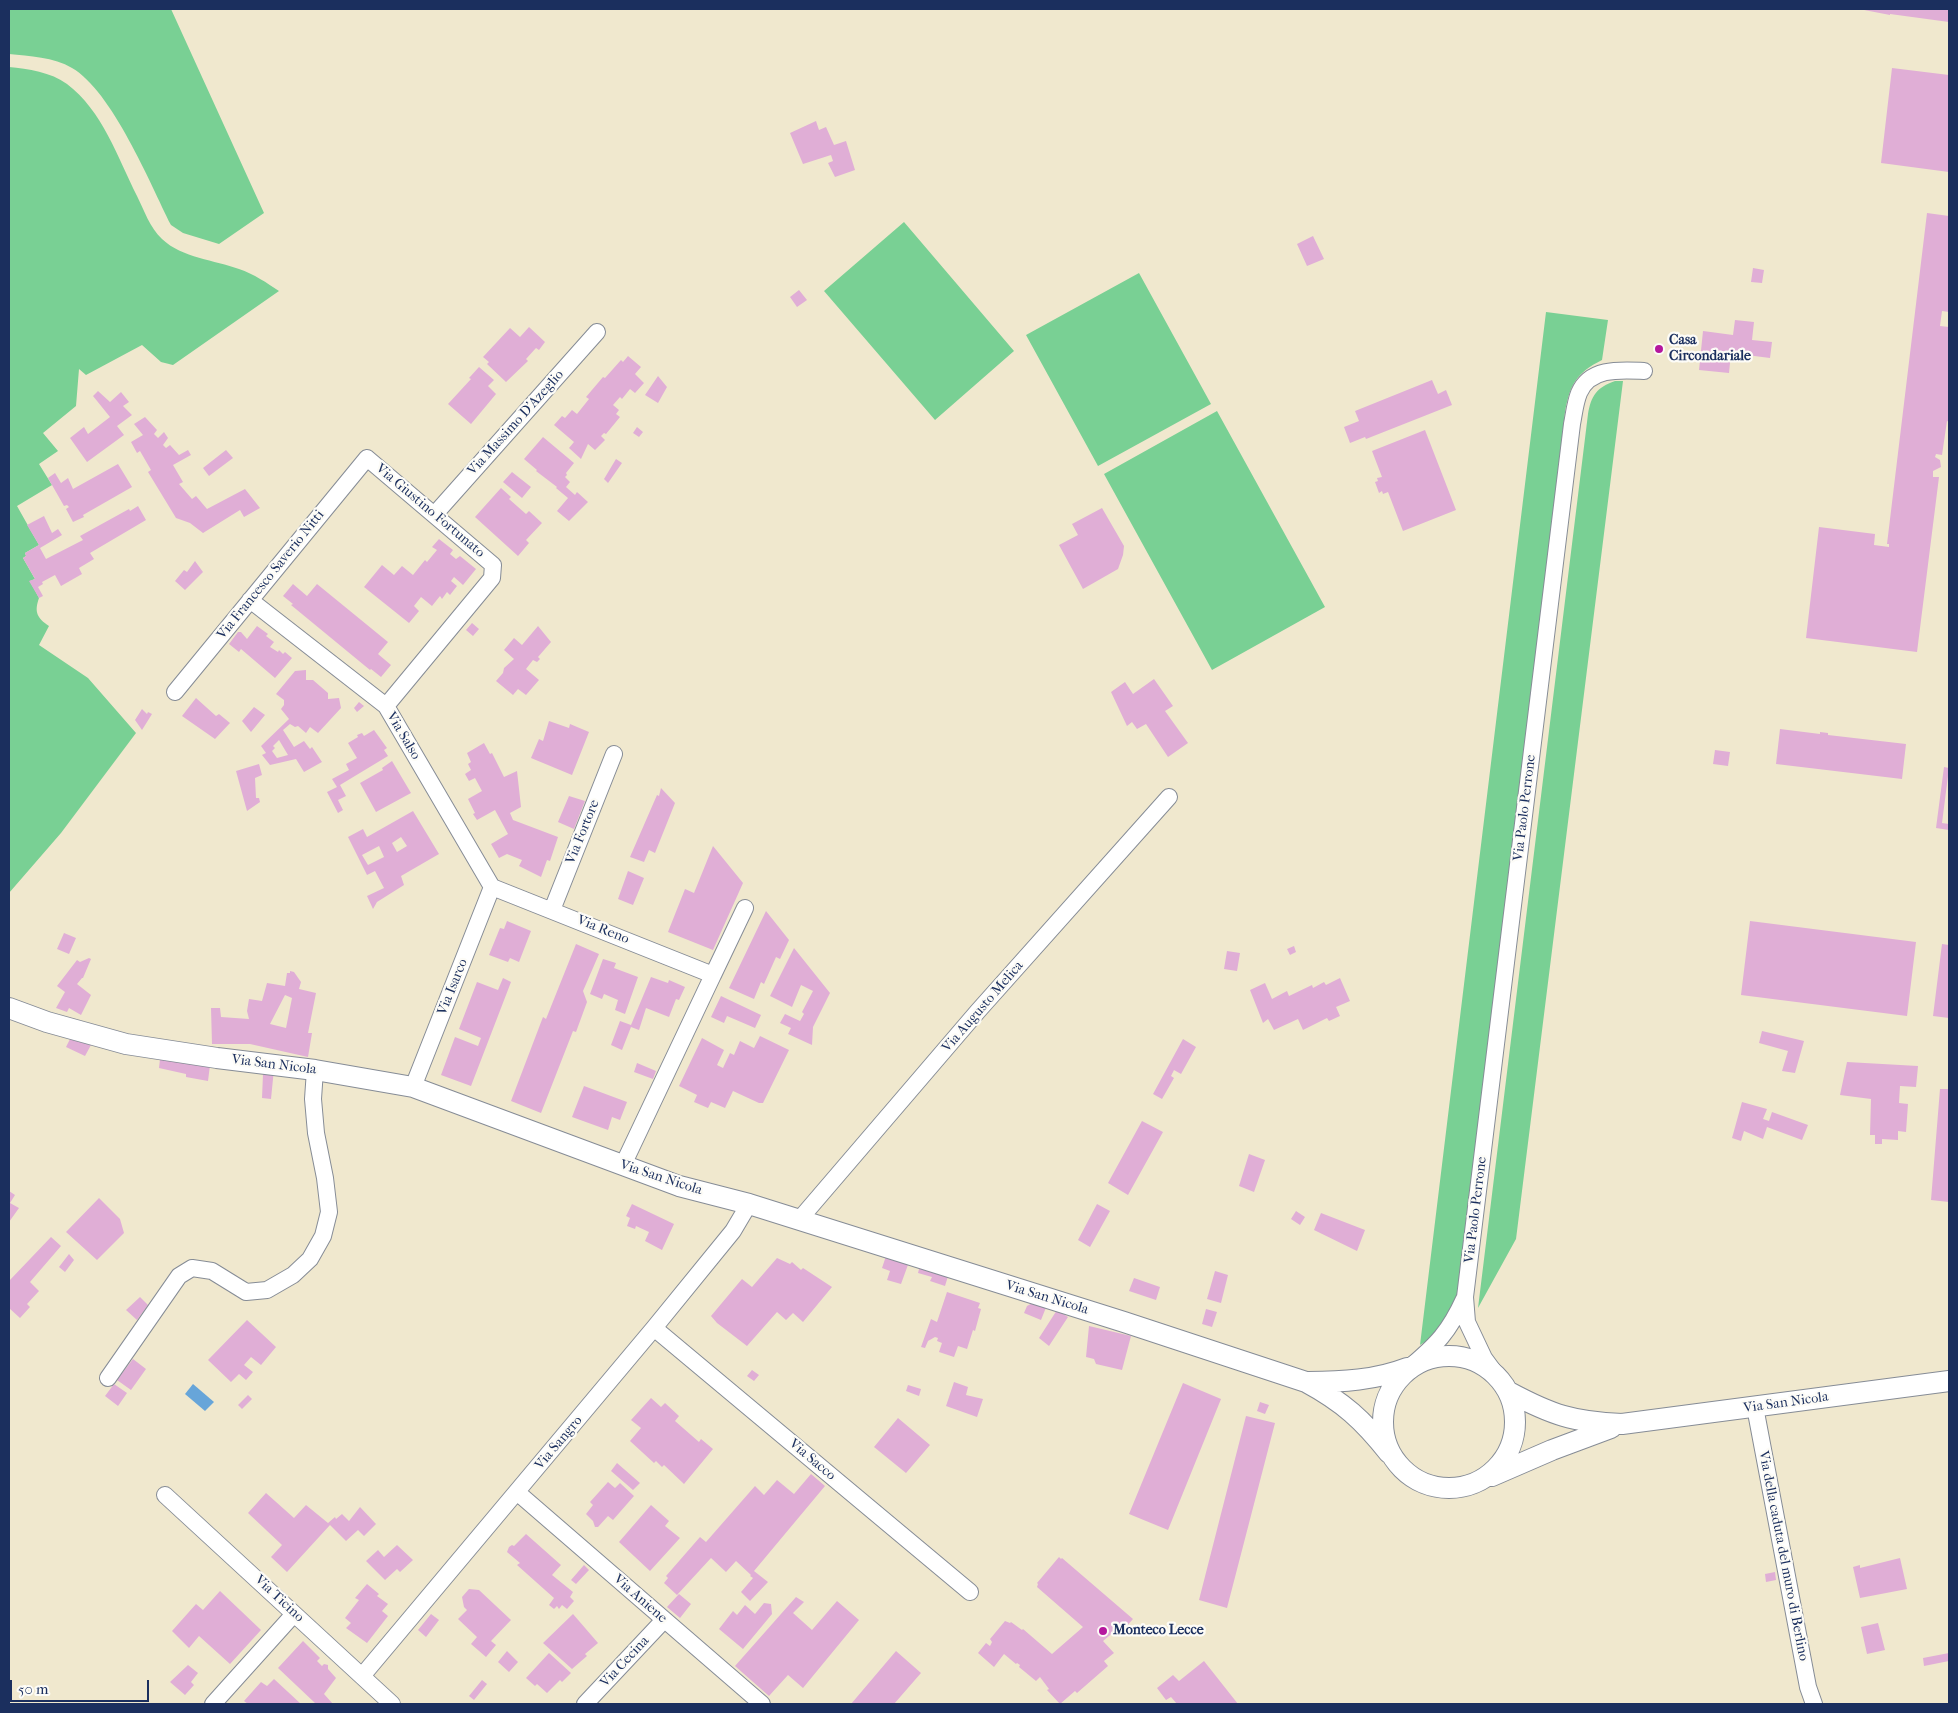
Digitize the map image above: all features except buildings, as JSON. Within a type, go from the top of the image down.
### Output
[{"type":"street","name":"Via Massimo D'Azeglio","points":[[435,514],[597,332]]},
{"type":"street","name":"Via Paolo Perrone","points":[[1495,1373],[1484,1358],[1467,1322],[1465,1298],[1572,424],[1580,392],[1588,381],[1601,372],[1620,370],[1644,371]]},
{"type":"street","name":"Via Giustino Fortunato","points":[[367,458],[493,565],[492,578],[386,706]]},
{"type":"street","name":"Via Francesco Saverio Nitti","points":[[175,692],[367,458]]},
{"type":"street","name":"Via Salso","points":[[250,600],[386,706],[492,887]]},
{"type":"street","name":"Via Fortore","points":[[552,910],[614,754]]},
{"type":"street","name":"Via Augusto Melica","points":[[799,1220],[978,1012],[1169,797]]},
{"type":"street","name":"Via Reno","points":[[492,887],[714,975]]},
{"type":"street","name":"Via Isarco","points":[[413,1087],[492,887]]},
{"type":"street","points":[[623,1165],[745,908]]},
{"type":"street","name":"Via San Nicola","points":[[9,1008],[47,1022],[126,1044],[315,1070],[413,1087],[679,1186],[749,1204],[1124,1322],[1306,1382],[1331,1395],[1345,1405],[1370,1429],[1412,1478],[1428,1486],[1448,1489],[1467,1487],[1578,1439],[1622,1424]]},
{"type":"street","points":[[108,1378],[179,1276],[192,1268],[212,1271],[246,1292],[267,1290],[293,1276],[310,1259],[324,1236],[329,1212],[326,1178],[316,1133],[313,1099],[315,1070]]},
{"type":"street","name":"Via Sangro","points":[[362,1676],[518,1493],[654,1328],[733,1231],[749,1204]]},
{"type":"street","name":"Via Paolo Perrone","points":[[1410,1367],[1441,1340],[1454,1322],[1465,1298]]},
{"type":"street","name":"Via Sacco","points":[[654,1328],[970,1592]]},
{"type":"street","name":"Via San Nicola","points":[[1306,1382],[1336,1382],[1388,1376],[1432,1357],[1448,1354],[1472,1359],[1495,1373],[1509,1392],[1516,1422],[1513,1442],[1505,1458],[1483,1480]]},
{"type":"street","name":"Via San Nicola","points":[[1389,1453],[1382,1429],[1384,1404],[1394,1383],[1410,1367]]},
{"type":"street","name":"Via San Nicola","points":[[1509,1392],[1539,1408],[1562,1417],[1589,1423],[1622,1424],[1949,1381]]},
{"type":"street","name":"Via della caduta del muro di Berlino","points":[[1755,1407],[1808,1687],[1814,1704]]},
{"type":"street","name":"Via Aniene","points":[[518,1493],[762,1704]]},
{"type":"street","name":"Via Ticino","points":[[165,1495],[392,1704]]},
{"type":"street","points":[[213,1704],[294,1614]]},
{"type":"street","name":"Via Cecina","points":[[585,1704],[664,1620]]},
{"type":"green space","points":[[9,9],[171,9],[264,213],[219,244],[183,233],[171,225],[129,139],[101,96],[87,80],[72,68],[57,61],[9,54]]},
{"type":"green space","points":[[9,67],[47,74],[61,80],[90,107],[116,151],[154,230],[162,239],[179,250],[199,258],[250,273],[279,291],[173,365],[161,362],[142,345],[86,375],[79,369],[76,406],[43,433],[58,451],[39,464],[52,485],[17,506],[39,545],[25,553],[26,556],[23,558],[35,579],[30,581],[39,598],[37,611],[39,617],[49,626],[39,645],[88,678],[136,733],[61,833],[9,893]]},
{"type":"green space","points":[[904,222],[1014,351],[935,420],[824,291]]},
{"type":"green space","points":[[1139,273],[1211,404],[1098,466],[1026,335]]},
{"type":"green space","points":[[1546,312],[1608,320],[1602,360],[1580,375],[1569,394],[1565,412],[1458,1294],[1447,1321],[1428,1340],[1420,1345]]},
{"type":"green space","points":[[1615,381],[1623,381],[1516,1239],[1478,1308],[1588,414],[1593,397],[1599,389]]},
{"type":"green space","points":[[1217,411],[1325,607],[1212,670],[1104,474]]},
{"type":"water","points":[[193,1384],[214,1402],[205,1411],[185,1394]]},
{"type":"place","name":"Casa Circondariale","points":[[1659,349]]},
{"type":"place","name":"Monteco Lecce","points":[[1103,1631]]}]
